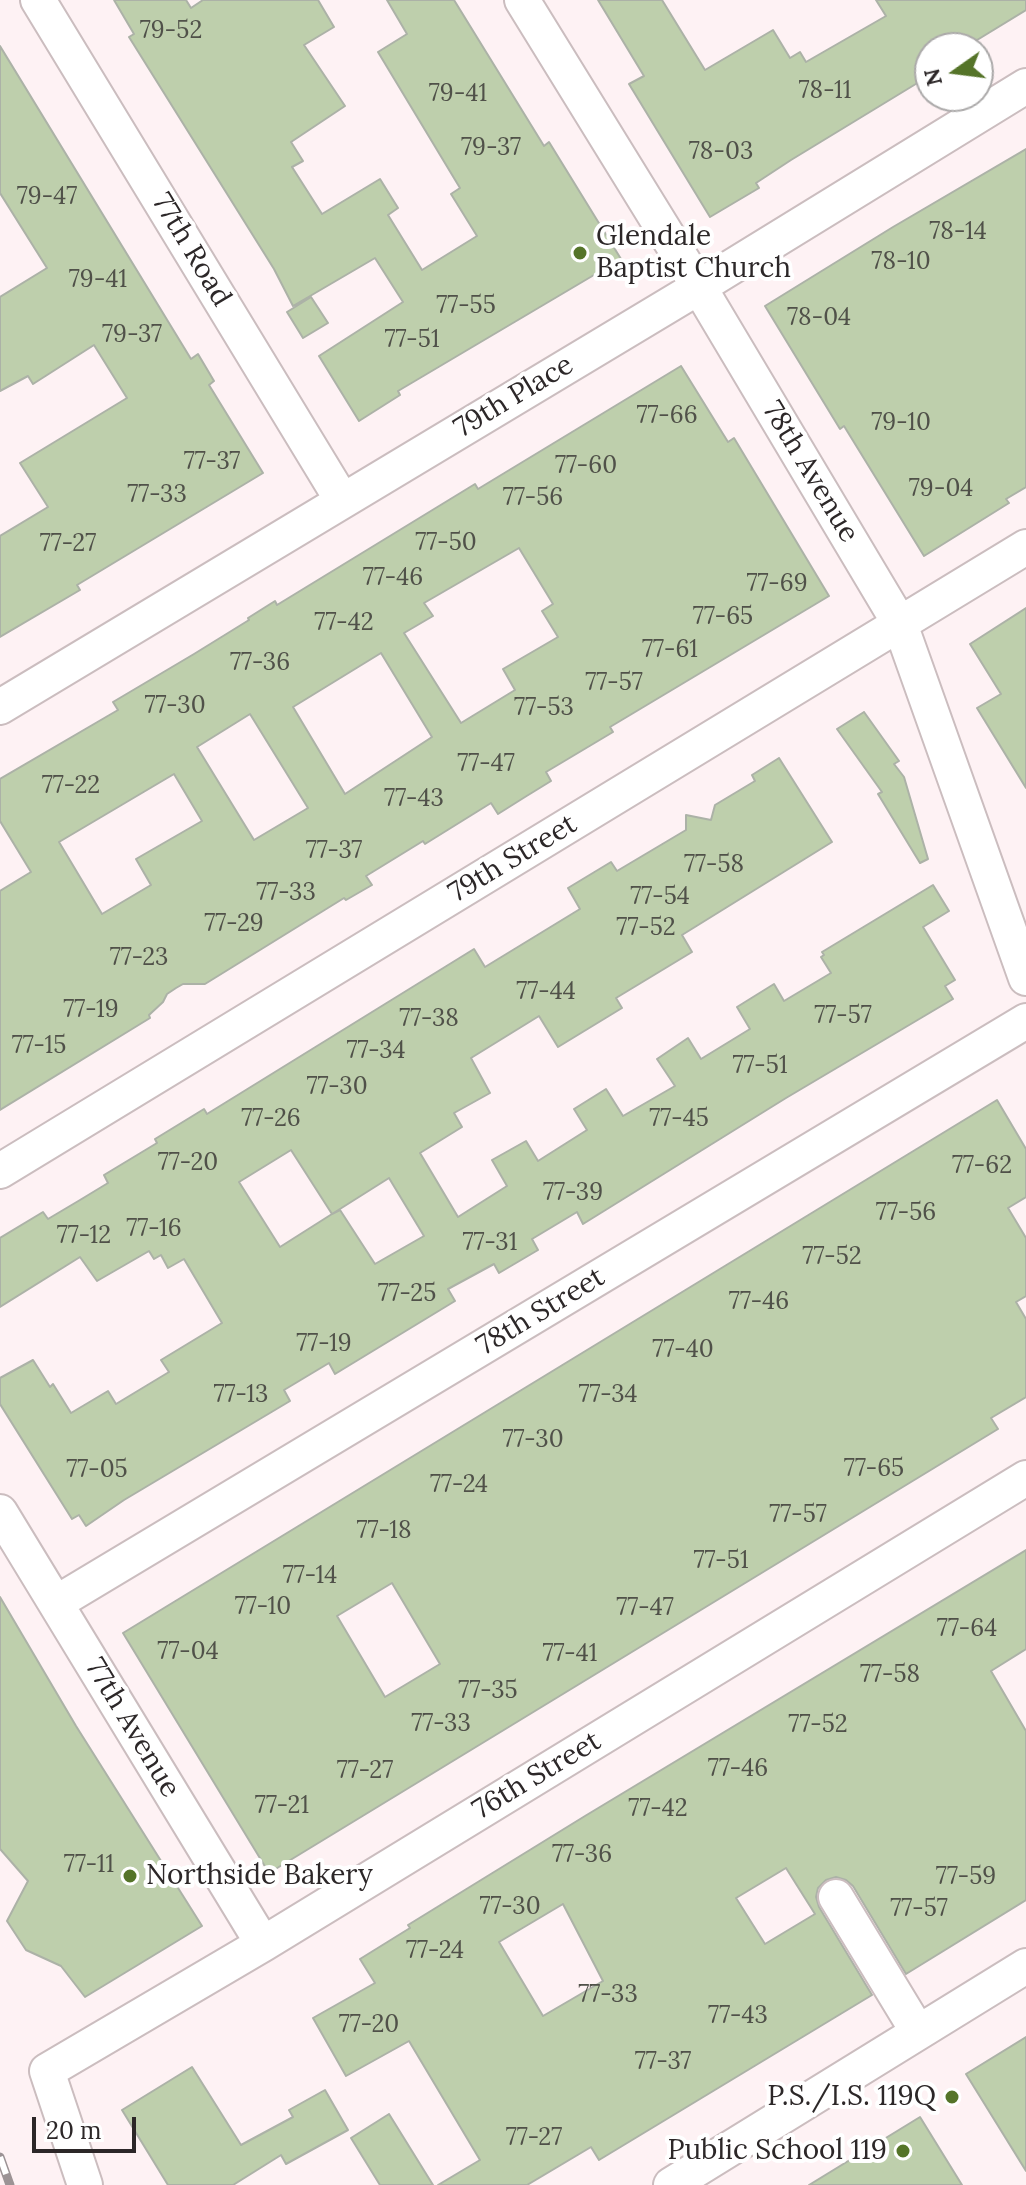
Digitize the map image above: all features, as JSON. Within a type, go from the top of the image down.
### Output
[{"type":"street","name":"77th Road","points":[[38,0],[342,500]]},
{"type":"street","name":"78th Avenue","points":[[522,0],[699,287],[900,624],[1026,978]]},
{"type":"street","name":"79th Place","points":[[0,707],[699,287],[1026,86]]},
{"type":"street","name":"79th Street","points":[[0,1171],[1026,547]]},
{"type":"street","name":"78th Street","points":[[56,1603],[1026,1021]]},
{"type":"street","name":"76th Street","points":[[85,2185],[47,2071],[263,1944],[1026,1478]]},
{"type":"street","name":"77th Avenue","points":[[0,1512],[263,1944]]},
{"type":"street","points":[[836,1897],[918,2032]]},
{"type":"street","points":[[671,2185],[1026,1966]]},
{"type":"building","points":[[114,0],[186,0],[191,8],[203,0],[318,0],[334,27],[304,45],[345,106],[291,142],[303,161],[292,167],[322,214],[380,179],[398,208],[388,215],[422,270],[477,236],[451,194],[460,188],[378,52],[407,34],[387,0],[454,0],[544,146],[549,142],[621,259],[398,391],[400,395],[359,421],[319,356],[403,302],[375,258],[293,306],[274,269],[129,37],[134,34]]},
{"type":"building","points":[[598,0],[662,0],[705,70],[773,30],[790,58],[800,52],[806,62],[886,16],[876,0],[1026,0],[1026,10],[990,32],[914,32],[914,85],[791,160],[756,183],[759,188],[710,217],[629,84],[644,76]]},
{"type":"building","points":[[0,46],[191,359],[198,354],[214,381],[209,385],[263,473],[77,585],[80,590],[0,637],[0,536],[48,507],[20,463],[127,398],[94,345],[33,384],[28,376],[0,391],[0,297],[47,268],[0,193]]},
{"type":"building","points":[[1026,149],[1026,487],[1006,499],[1009,503],[924,556],[844,426],[840,429],[765,306]]},
{"type":"building","points":[[311,297],[328,323],[303,338],[287,312]]},
{"type":"building","points":[[681,366],[728,442],[734,438],[829,596],[610,727],[613,732],[546,772],[551,781],[498,814],[491,803],[366,876],[372,885],[346,900],[344,898],[205,984],[183,984],[176,988],[167,994],[149,1015],[150,1018],[0,1110],[0,891],[31,872],[0,821],[0,779],[118,710],[113,702],[275,601],[277,605],[475,484],[478,489]],"holes":[[[519,548],[553,604],[542,611],[558,637],[503,669],[515,690],[461,723],[404,633],[433,616],[424,603]],[[381,653],[432,737],[345,794],[293,707]],[[250,714],[308,808],[254,840],[197,747]],[[174,774],[202,821],[136,859],[151,885],[102,914],[59,842]]]},
{"type":"building","points":[[1026,608],[1026,788],[977,708],[1001,694],[970,644]]},
{"type":"building","points":[[864,712],[899,761],[894,764],[904,777],[928,859],[920,863],[878,794],[882,792],[837,729]]},
{"type":"building","points":[[779,758],[832,842],[682,935],[692,952],[616,998],[622,1008],[558,1047],[539,1016],[471,1058],[490,1093],[454,1113],[462,1127],[420,1153],[458,1217],[507,1186],[492,1160],[526,1141],[538,1161],[587,1130],[574,1109],[606,1089],[623,1116],[675,1086],[657,1059],[688,1038],[701,1059],[750,1029],[737,1007],[774,984],[784,1001],[831,973],[821,957],[824,955],[822,952],[933,885],[949,911],[923,927],[955,980],[945,986],[953,999],[583,1224],[577,1212],[532,1239],[538,1250],[499,1273],[494,1264],[448,1289],[455,1301],[335,1374],[329,1363],[284,1390],[290,1401],[86,1526],[79,1515],[72,1519],[0,1404],[0,1378],[33,1360],[71,1413],[108,1391],[116,1404],[169,1372],[161,1360],[222,1323],[184,1259],[168,1268],[161,1255],[154,1259],[149,1251],[97,1281],[80,1257],[0,1307],[0,1238],[43,1212],[48,1219],[108,1183],[104,1175],[157,1143],[155,1139],[204,1109],[207,1114],[474,949],[485,967],[580,909],[568,888],[611,862],[617,871],[686,830],[686,815],[711,820],[715,805],[755,781],[752,775]],"holes":[[[291,1150],[332,1214],[280,1247],[239,1182]],[[389,1178],[424,1236],[375,1264],[340,1210],[332,1214]]]},
{"type":"building","points":[[997,1100],[1026,1149],[1026,1197],[1008,1208],[1026,1238],[1026,1296],[1016,1302],[1026,1319],[1026,1397],[991,1418],[998,1429],[269,1873],[123,1633]],"holes":[[[392,1583],[440,1664],[385,1697],[337,1616]]]},
{"type":"building","points":[[1026,1550],[1026,1649],[991,1671],[1026,1731],[1026,1900],[906,1974],[853,1886],[836,1877],[826,1880],[818,1888],[816,1897],[819,1907],[872,1995],[599,2160],[591,2147],[527,2185],[438,2185],[480,2160],[409,2041],[346,2076],[313,2018],[375,1983],[360,1959],[410,1928],[408,1925]],"holes":[[[786,1868],[815,1914],[765,1944],[736,1898]],[[563,1904],[603,1981],[543,2016],[499,1942]]]},
{"type":"building","points":[[0,1597],[76,1726],[202,1926],[85,1997],[61,1966],[26,1950],[7,1921],[28,1881],[0,1849]]},
{"type":"building","name":"Public School 119","points":[[1026,2037],[1026,2171],[966,2074]]},
{"type":"building","points":[[192,2067],[241,2145],[293,2117],[289,2110],[325,2090],[348,2130],[286,2164],[281,2155],[233,2185],[168,2185],[122,2110]]},
{"type":"building","points":[[389,2114],[433,2185],[380,2185],[351,2138]]},
{"type":"building","name":"Public School 119","points":[[920,2117],[962,2185],[809,2185]]},
{"type":"railway","points":[[0,2157],[10,2185]]},
{"type":"place","name":"Glendale Baptist Church","points":[[580,253]]},
{"type":"place","name":"Northside Bakery","points":[[130,1876]]},
{"type":"place","name":"P.S./I.S. 119Q","points":[[952,2097]]},
{"type":"place","name":"Public School 119","points":[[903,2151]]}]
